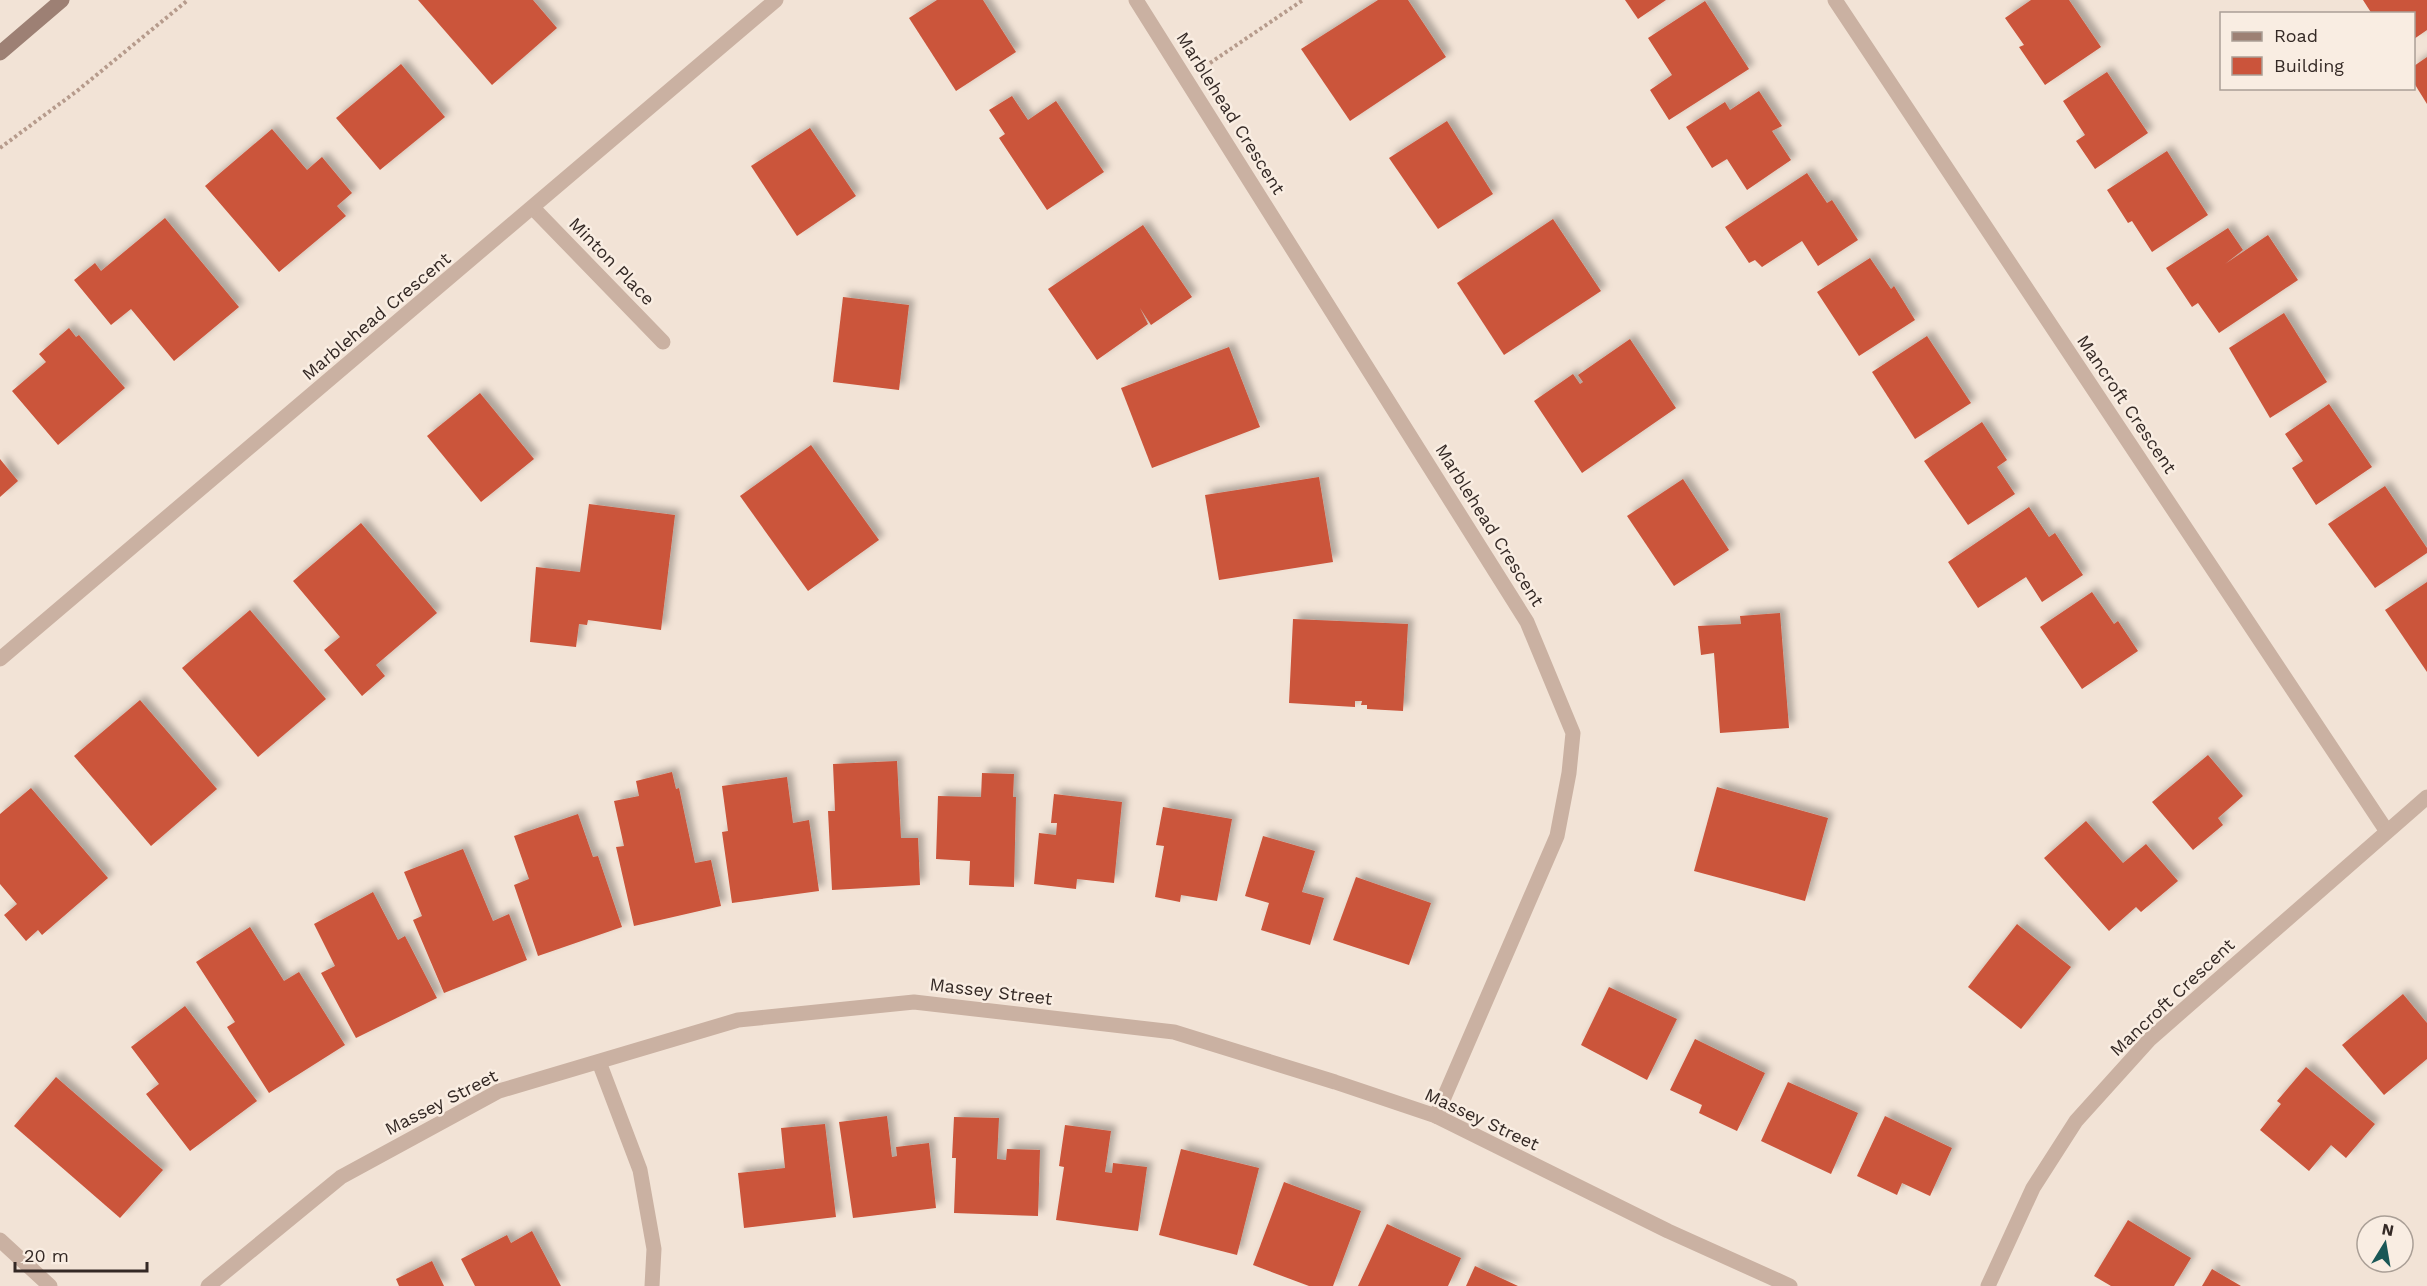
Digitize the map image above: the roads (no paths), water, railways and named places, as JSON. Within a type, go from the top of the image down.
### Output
[{"type":"main road","points":[[0,53],[62,0]]},
{"type":"street","name":"Marblehead Crescent","points":[[0,659],[776,0]]},
{"type":"street","name":"Marblehead Crescent","points":[[1136,0],[1527,622],[1573,733],[1569,773],[1557,836],[1436,1116]]},
{"type":"street","name":"Mancroft Crescent","points":[[1835,0],[2386,830]]},
{"type":"street","name":"Minton Place","points":[[533,208],[663,342]]},
{"type":"street","name":"Mancroft Crescent","points":[[1988,1286],[2033,1188],[2076,1120],[2150,1039],[2386,830],[2427,797]]},
{"type":"street","name":"Massey Street","points":[[208,1286],[341,1177],[499,1091],[738,1020],[914,1002],[1174,1032],[1436,1116],[1668,1231],[1790,1286]]},
{"type":"street","points":[[599,1062],[640,1170],[654,1249],[652,1286]]},
{"type":"street","points":[[0,1240],[50,1286]]}]
